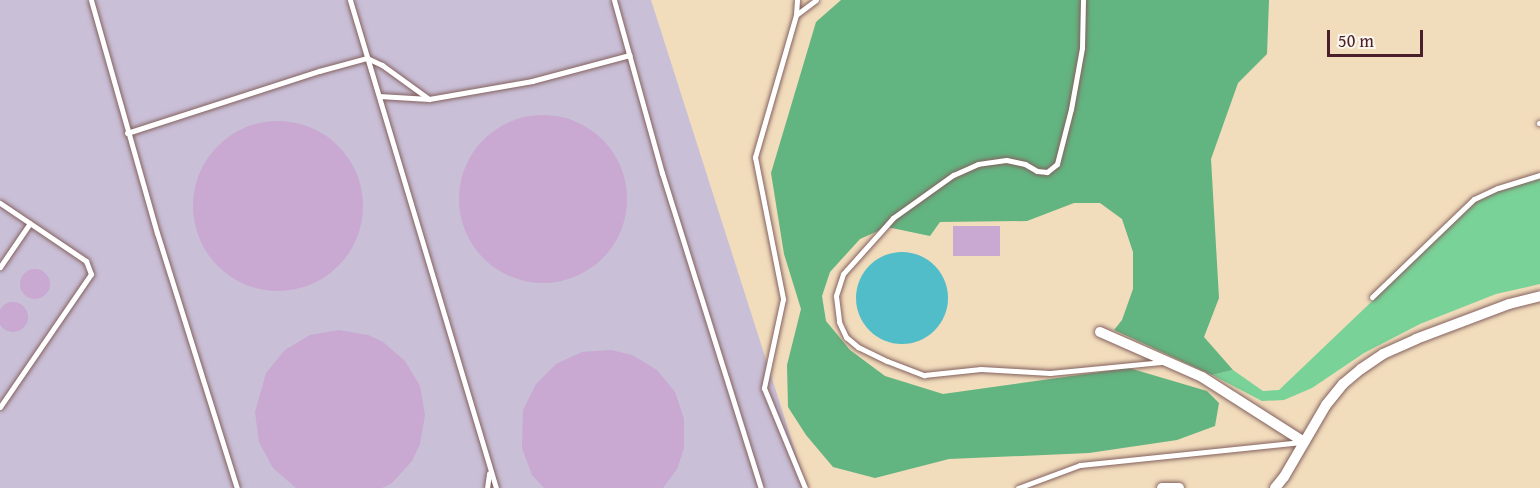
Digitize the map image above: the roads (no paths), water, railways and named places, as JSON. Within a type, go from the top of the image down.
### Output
[{"type":"street","points":[[1275,488],[1284,477],[1326,405],[1343,384],[1383,354],[1464,320],[1540,296]]},
{"type":"street","points":[[1100,332],[1202,377],[1304,442]]},
{"type":"street","points":[[1162,488],[1179,488]]},
{"type":"lane","points":[[91,0],[127,133],[237,488]]},
{"type":"lane","points":[[350,0],[496,488]]},
{"type":"lane","points":[[614,0],[662,173],[761,488]]},
{"type":"lane","points":[[797,0],[796,15],[755,157],[783,298],[764,388],[805,488]]},
{"type":"lane","points":[[796,15],[816,0]]},
{"type":"lane","points":[[1083,0],[1082,48],[1071,109],[1056,164],[1047,172],[1037,171],[1025,164],[1006,160],[978,164],[953,175],[893,218],[843,274],[836,296],[839,321],[846,338],[858,347],[924,375],[981,369],[1050,373],[1166,361]]},
{"type":"lane","points":[[379,96],[429,99],[532,81],[630,55]]},
{"type":"lane","points":[[127,133],[319,70],[367,58],[382,65],[429,99]]},
{"type":"lane","points":[[1372,297],[1474,199],[1498,188],[1540,176]]},
{"type":"lane","points":[[0,203],[86,261],[91,274],[0,407]]},
{"type":"lane","points":[[0,267],[30,223]]},
{"type":"lane","points":[[1018,488],[1080,465],[1304,442]]},
{"type":"lane","points":[[487,488],[490,471]]},
{"type":"water","points":[[902,252],[920,255],[935,265],[945,280],[948,298],[945,316],[935,331],[920,341],[902,344],[884,341],[869,331],[859,316],[856,298],[859,280],[869,265],[884,255]]}]
